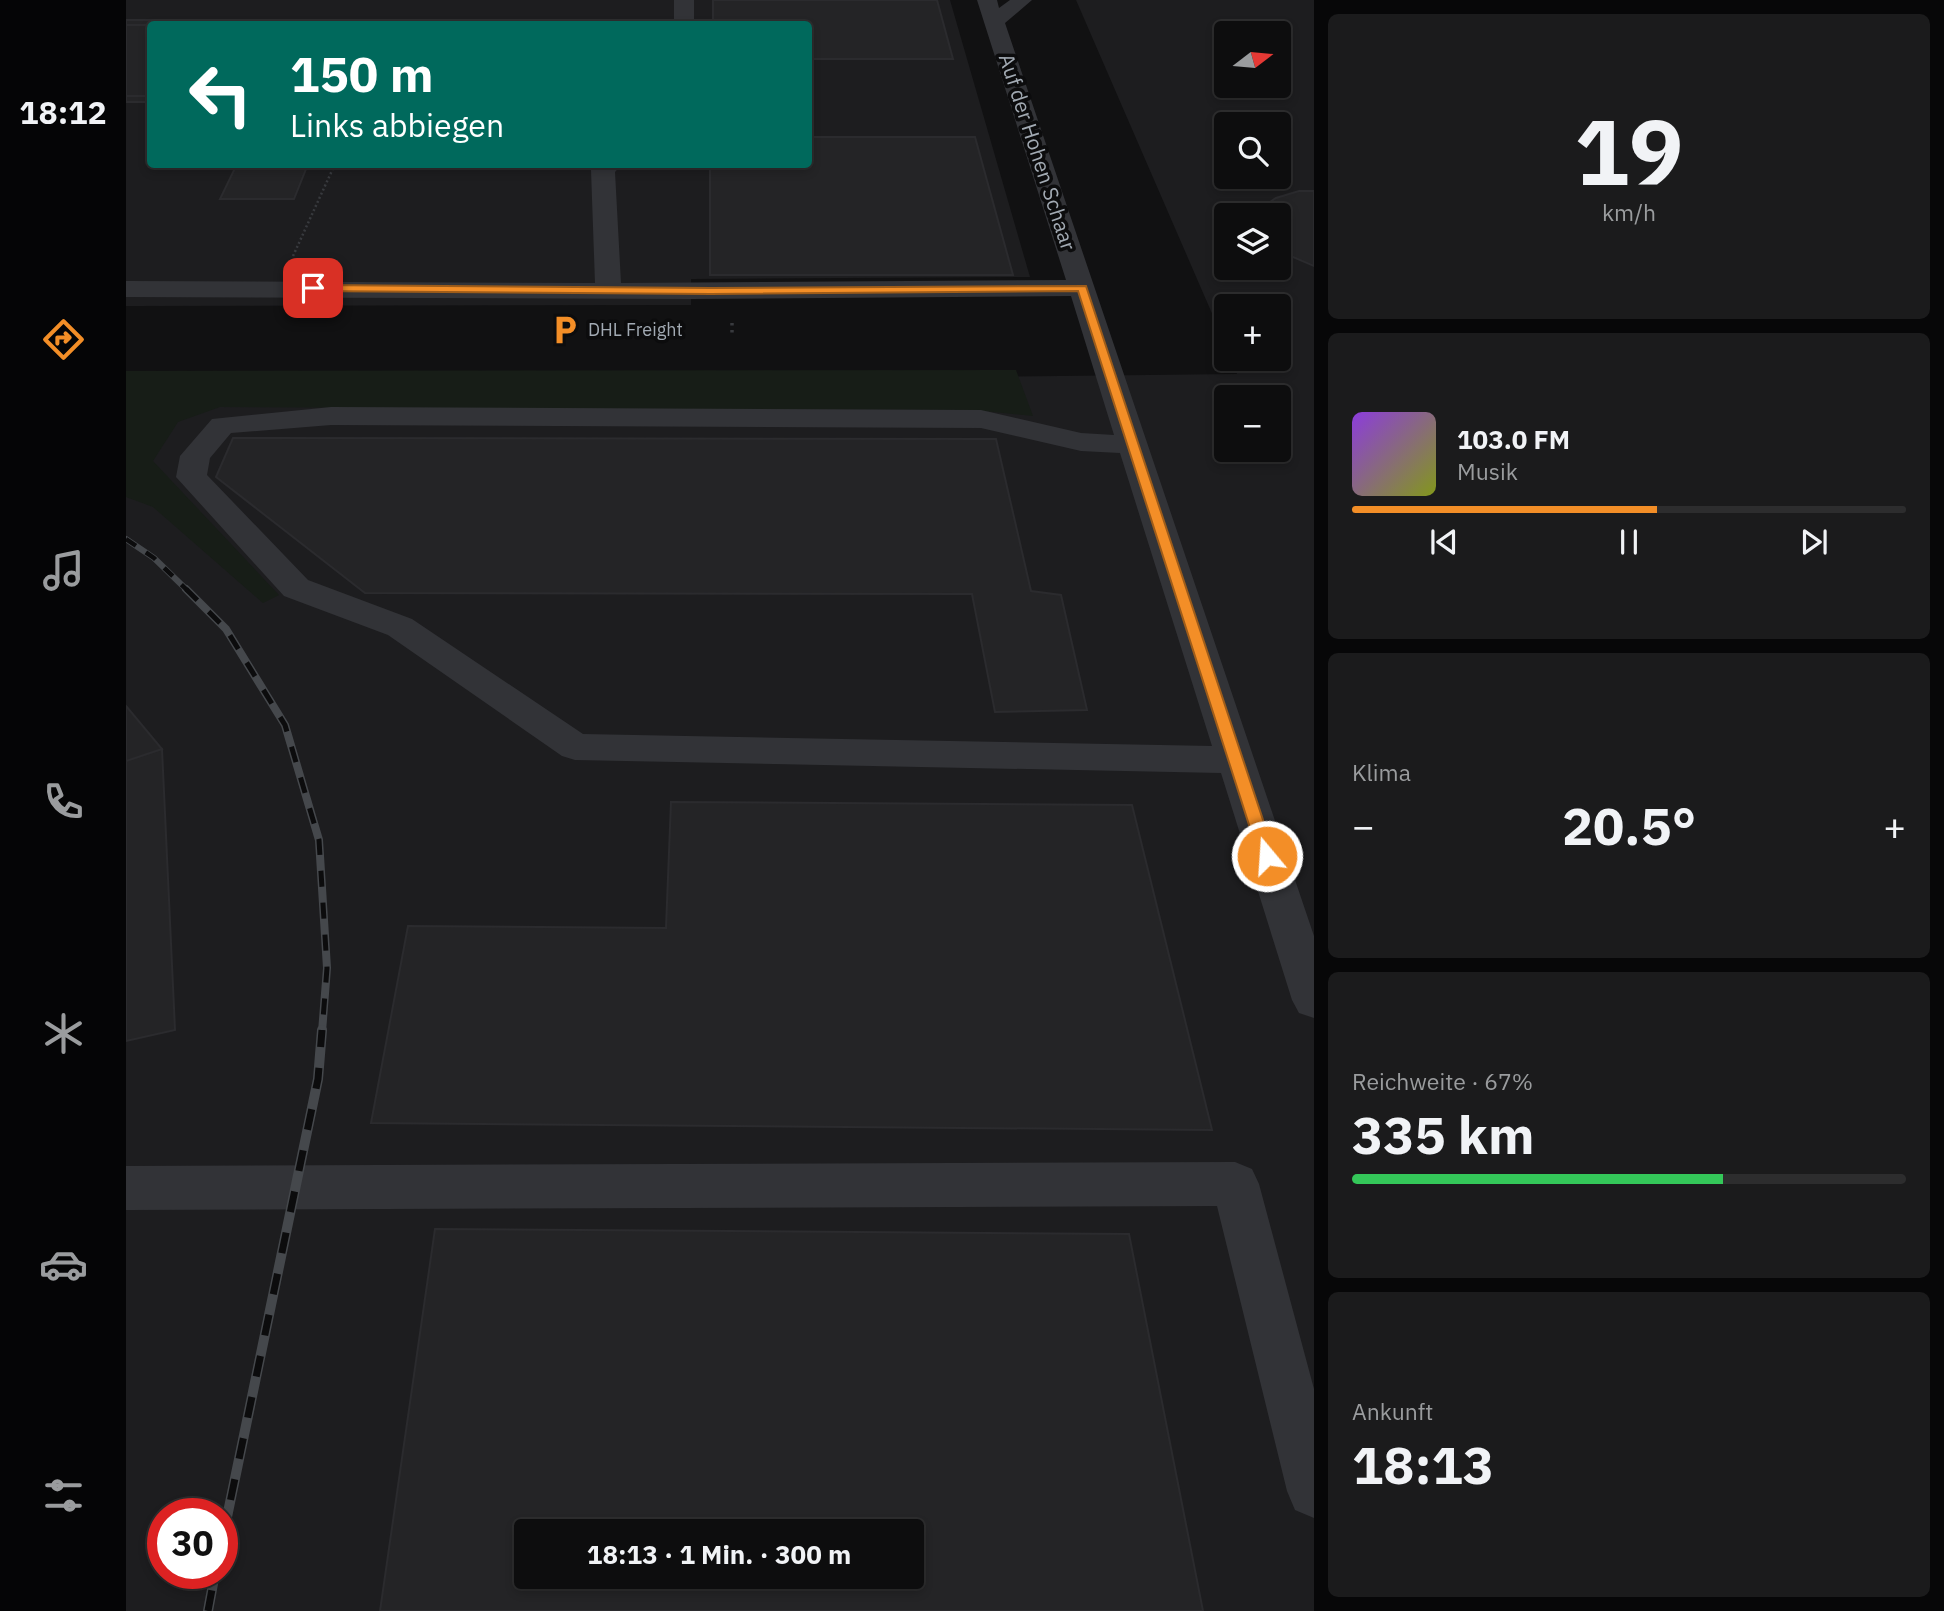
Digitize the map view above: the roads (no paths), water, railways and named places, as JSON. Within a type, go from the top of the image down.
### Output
[{"type":"street","points":[[684,0],[684,21]]},
{"type":"street","name":"Auf der Hohen Schaar","points":[[987,0],[1314,1000]]},
{"type":"street","points":[[994,22],[1022,0]]},
{"type":"street","points":[[606,168],[603,170],[608,290]]},
{"type":"street","points":[[126,289],[1082,288]]},
{"type":"street","points":[[1133,445],[1081,442],[981,419],[331,416],[222,425],[195,456],[191,477],[296,588],[400,627],[575,747],[1173,761],[1236,760]]},
{"type":"street","points":[[126,1188],[1236,1184],[1314,1491]]},
{"type":"railway","points":[[126,539],[154,558],[188,591]]},
{"type":"railway","points":[[188,591],[226,629],[285,725],[319,840],[327,968],[322,1032]]},
{"type":"railway","points":[[231,1498],[318,1079],[322,1030]]},
{"type":"railway","points":[[208,1611],[212,1589]]},
{"type":"place","name":"DHL Freight","points":[[565,330]]}]
